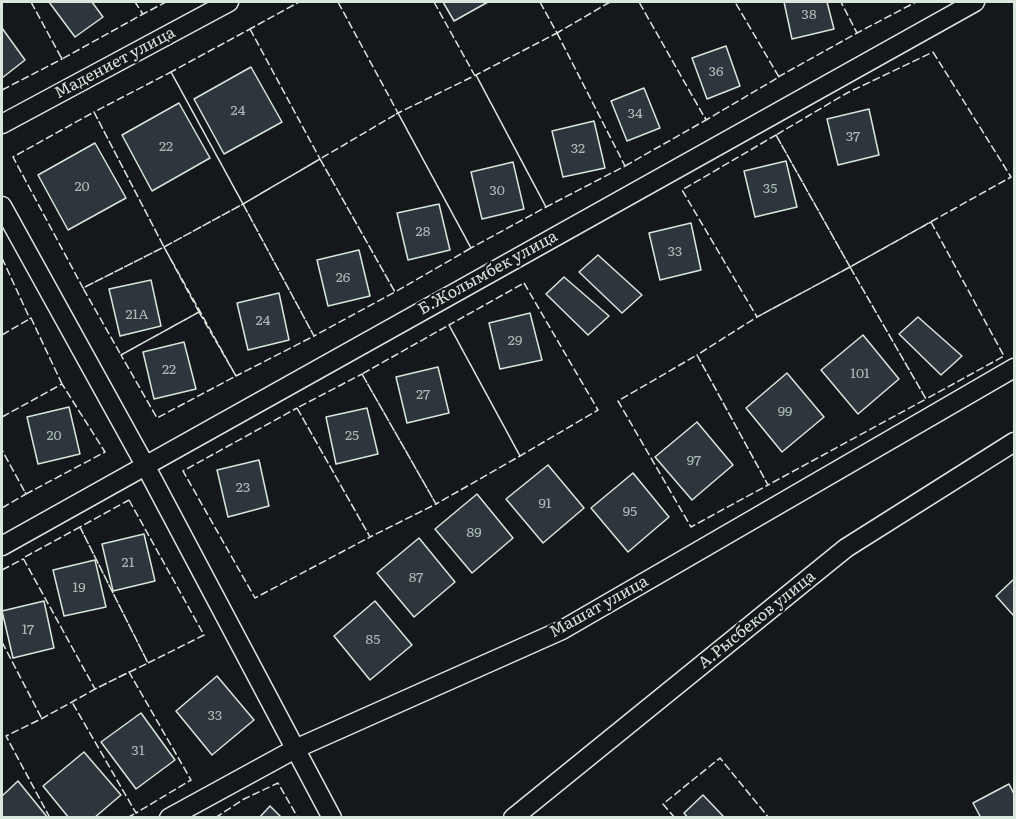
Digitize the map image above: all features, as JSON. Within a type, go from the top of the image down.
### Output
[{"type":"street","name":"Мадениет улица","points":[[2,124],[229,2]]},
{"type":"street","name":"Б.Жолымбек улица","points":[[2,546],[975,2]]},
{"type":"street","points":[[2,206],[145,465],[332,818]]},
{"type":"street","name":"Машат улица","points":[[169,818],[295,749],[562,630],[1014,368]]},
{"type":"street","name":"А.Рысбеков улица","points":[[513,818],[846,548],[1014,442]]},
{"type":"building","points":[[49,2],[92,2],[103,17],[75,37]]},
{"type":"building","points":[[443,2],[488,2],[454,21]]},
{"type":"building","points":[[784,2],[827,2],[834,29],[792,39]]},
{"type":"building","points":[[2,28],[25,60],[2,78]]},
{"type":"building","points":[[726,46],[740,86],[707,99],[692,58]]},
{"type":"building","points":[[251,67],[282,122],[224,154],[194,99]]},
{"type":"building","points":[[644,88],[660,128],[627,141],[611,101]]},
{"type":"building","points":[[179,103],[210,158],[152,191],[122,135]]},
{"type":"building","points":[[869,109],[879,155],[838,165],[827,119]]},
{"type":"building","points":[[594,121],[605,168],[563,177],[552,131]]},
{"type":"building","points":[[95,143],[126,198],[68,230],[38,175]]},
{"type":"building","points":[[786,161],[797,207],[755,217],[744,171]]},
{"type":"building","points":[[513,162],[524,209],[482,219],[471,172]]},
{"type":"building","points":[[439,204],[450,250],[408,260],[397,213]]},
{"type":"building","points":[[691,223],[701,270],[660,280],[649,233]]},
{"type":"building","points":[[359,250],[370,296],[328,306],[317,260]]},
{"type":"building","points":[[598,255],[642,295],[622,313],[579,272]]},
{"type":"building","points":[[564,277],[609,316],[588,335],[546,294]]},
{"type":"building","points":[[151,280],[161,326],[120,336],[109,289]]},
{"type":"building","points":[[279,293],[289,340],[248,350],[237,303]]},
{"type":"building","points":[[530,313],[542,360],[500,369],[489,323]]},
{"type":"building","points":[[918,317],[962,356],[941,375],[899,334]]},
{"type":"building","points":[[863,335],[899,379],[858,414],[821,370]]},
{"type":"building","points":[[184,342],[196,389],[154,399],[143,352]]},
{"type":"building","points":[[438,367],[449,413],[407,423],[396,377]]},
{"type":"building","points":[[787,373],[824,417],[782,452],[746,408]]},
{"type":"building","points":[[69,407],[80,454],[38,464],[27,417]]},
{"type":"building","points":[[367,408],[378,454],[336,464],[326,417]]},
{"type":"building","points":[[697,422],[733,465],[692,500],[655,457]]},
{"type":"building","points":[[259,460],[269,506],[228,517],[217,470]]},
{"type":"building","points":[[548,465],[584,508],[543,543],[506,499]]},
{"type":"building","points":[[633,473],[669,517],[628,552],[591,508]]},
{"type":"building","points":[[477,494],[513,538],[472,573],[435,529]]},
{"type":"building","points":[[144,534],[155,581],[113,591],[102,544]]},
{"type":"building","points":[[419,538],[455,582],[414,617],[377,573]]},
{"type":"building","points":[[95,560],[106,607],[64,616],[53,570]]},
{"type":"building","points":[[1014,579],[1014,616],[996,596]]},
{"type":"building","points":[[44,601],[54,648],[13,658],[2,611]]},
{"type":"building","points":[[375,601],[412,645],[370,680],[334,636]]},
{"type":"building","points":[[217,676],[254,720],[212,755],[176,711]]},
{"type":"building","points":[[141,713],[175,760],[136,789],[101,742]]},
{"type":"building","points":[[84,752],[121,795],[94,818],[69,818],[43,786]]},
{"type":"building","points":[[18,781],[48,818],[2,818],[2,796]]},
{"type":"building","points":[[1009,784],[1014,794],[1014,818],[981,818],[973,803]]},
{"type":"building","points":[[703,795],[723,816],[721,818],[688,818],[684,813]]},
{"type":"building","points":[[270,806],[282,818],[259,818]]},
{"type":"fence","points":[[31,2],[62,59],[143,14],[135,2]]},
{"type":"fence","points":[[141,12],[143,14],[166,2]]},
{"type":"fence","points":[[251,31],[250,29],[299,2]]},
{"type":"fence","points":[[338,2],[398,113],[396,114]]},
{"type":"fence","points":[[434,2],[475,76]]},
{"type":"fence","points":[[540,2],[557,33],[555,34]]},
{"type":"fence","points":[[558,34],[610,2]]},
{"type":"fence","points":[[625,166],[706,120],[639,2]]},
{"type":"fence","points":[[705,117],[706,120],[779,77],[735,2]]},
{"type":"fence","points":[[778,77],[857,33],[841,2]]},
{"type":"fence","points":[[856,31],[857,33],[916,2]]},
{"type":"fence","points":[[250,29],[320,159],[243,204],[171,72],[250,29]]},
{"type":"fence","points":[[557,33],[625,166],[546,207],[476,75],[557,33]]},
{"type":"fence","points":[[933,52],[1011,177],[850,267],[776,135],[847,93],[933,52]]},
{"type":"fence","points":[[2,90],[62,59],[61,57]]},
{"type":"fence","points":[[171,72],[243,204],[164,247],[94,112],[171,72]]},
{"type":"fence","points":[[476,75],[546,207],[471,248],[398,113],[476,75]]},
{"type":"fence","points":[[94,112],[164,247],[83,288],[13,157],[94,112]]},
{"type":"fence","points":[[398,113],[471,248],[395,292],[320,159],[398,113]]},
{"type":"fence","points":[[776,135],[850,267],[757,317],[682,190],[776,135]]},
{"type":"fence","points":[[320,159],[395,292],[314,336],[243,204],[320,159]]},
{"type":"fence","points":[[243,204],[314,336],[236,376],[164,247],[243,204]]},
{"type":"fence","points":[[931,222],[1004,356],[926,399],[850,267],[931,222]]},
{"type":"fence","points":[[164,247],[199,312],[121,355],[83,288],[164,247]]},
{"type":"fence","points":[[2,258],[30,319]]},
{"type":"fence","points":[[850,267],[926,399],[768,485],[697,355],[757,317],[850,267]]},
{"type":"fence","points":[[524,283],[598,410],[520,456],[449,325],[524,283]]},
{"type":"fence","points":[[199,312],[236,376],[157,418],[121,355],[199,312]]},
{"type":"fence","points":[[2,335],[31,318],[62,384]]},
{"type":"fence","points":[[449,325],[520,456],[436,504],[362,374],[449,325]]},
{"type":"fence","points":[[697,355],[768,485],[691,527],[618,401],[697,355]]},
{"type":"fence","points":[[362,374],[436,504],[370,537],[297,408],[362,374]]},
{"type":"fence","points":[[2,417],[62,384],[105,452],[26,494],[2,450]]},
{"type":"fence","points":[[297,408],[370,537],[255,598],[183,471],[297,408]]},
{"type":"fence","points":[[2,508],[26,494],[25,492]]},
{"type":"fence","points":[[129,500],[204,635],[148,663],[80,527],[129,500]]},
{"type":"fence","points":[[80,527],[148,663],[95,689],[23,558],[80,527]]},
{"type":"fence","points":[[2,570],[23,559]]},
{"type":"fence","points":[[2,642],[42,719]]},
{"type":"fence","points":[[50,818],[6,736],[129,672],[191,780],[136,813],[72,702]]},
{"type":"fence","points":[[675,818],[663,804],[720,758],[769,818]]},
{"type":"fence","points":[[215,818],[244,799],[278,783],[298,818]]},
{"type":"fence","points":[[127,818],[136,813],[135,811]]}]
